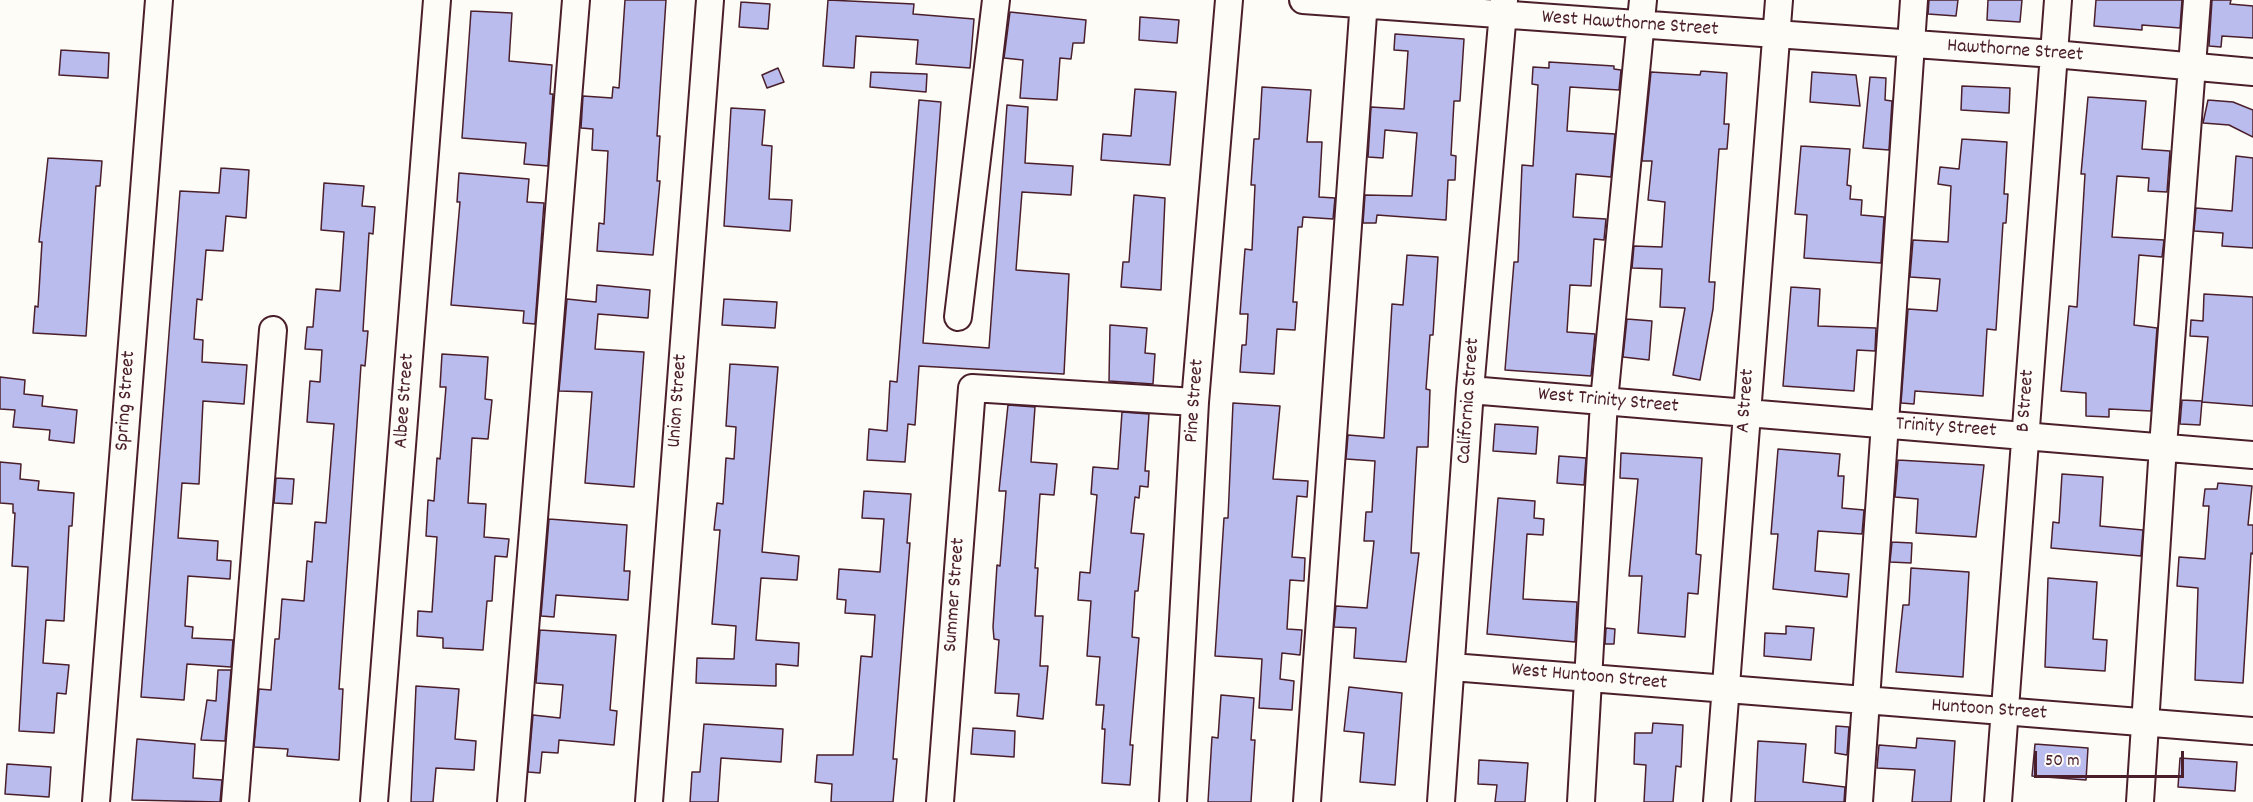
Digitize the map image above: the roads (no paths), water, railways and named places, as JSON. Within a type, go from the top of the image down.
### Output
[{"type":"street","name":"Spring Street","points":[[96,802],[159,0]]},
{"type":"street","name":"Albee Street","points":[[374,802],[437,0]]},
{"type":"street","points":[[511,802],[576,0]]},
{"type":"street","name":"Union Street","points":[[649,802],[710,0]]},
{"type":"street","points":[[958,317],[996,0]]},
{"type":"street","name":"Pine Street","points":[[1173,802],[1195,402],[1229,0]]},
{"type":"street","name":"West Hawthorne Street","points":[[1303,0],[1503,8],[1641,26],[1777,36]]},
{"type":"street","points":[[1581,802],[1590,678],[1604,401],[1643,0]]},
{"type":"street","name":"A Street","points":[[1717,802],[1779,0]]},
{"type":"street","points":[[1859,802],[1914,0]]},
{"type":"street","name":"B Street","points":[[1998,802],[2058,0]]},
{"type":"street","points":[[2140,802],[2163,446],[2197,0]]},
{"type":"street","points":[[1307,802],[1364,2]]},
{"type":"street","name":"California Street","points":[[1441,802],[1470,390],[1503,8]]},
{"type":"street","name":"Hawthorne Street","points":[[1777,36],[2054,54],[2253,72]]},
{"type":"street","points":[[235,802],[273,330]]},
{"type":"street","name":"Summer Street","points":[[940,802],[972,388],[1195,402]]},
{"type":"street","name":"West Trinity Street","points":[[1470,390],[1746,413]]},
{"type":"street","name":"Trinity Street","points":[[1746,413],[2253,455]]},
{"type":"street","name":"West Huntoon Street","points":[[1452,667],[1725,689]]},
{"type":"street","name":"Huntoon Street","points":[[1725,689],[2253,731]]}]
